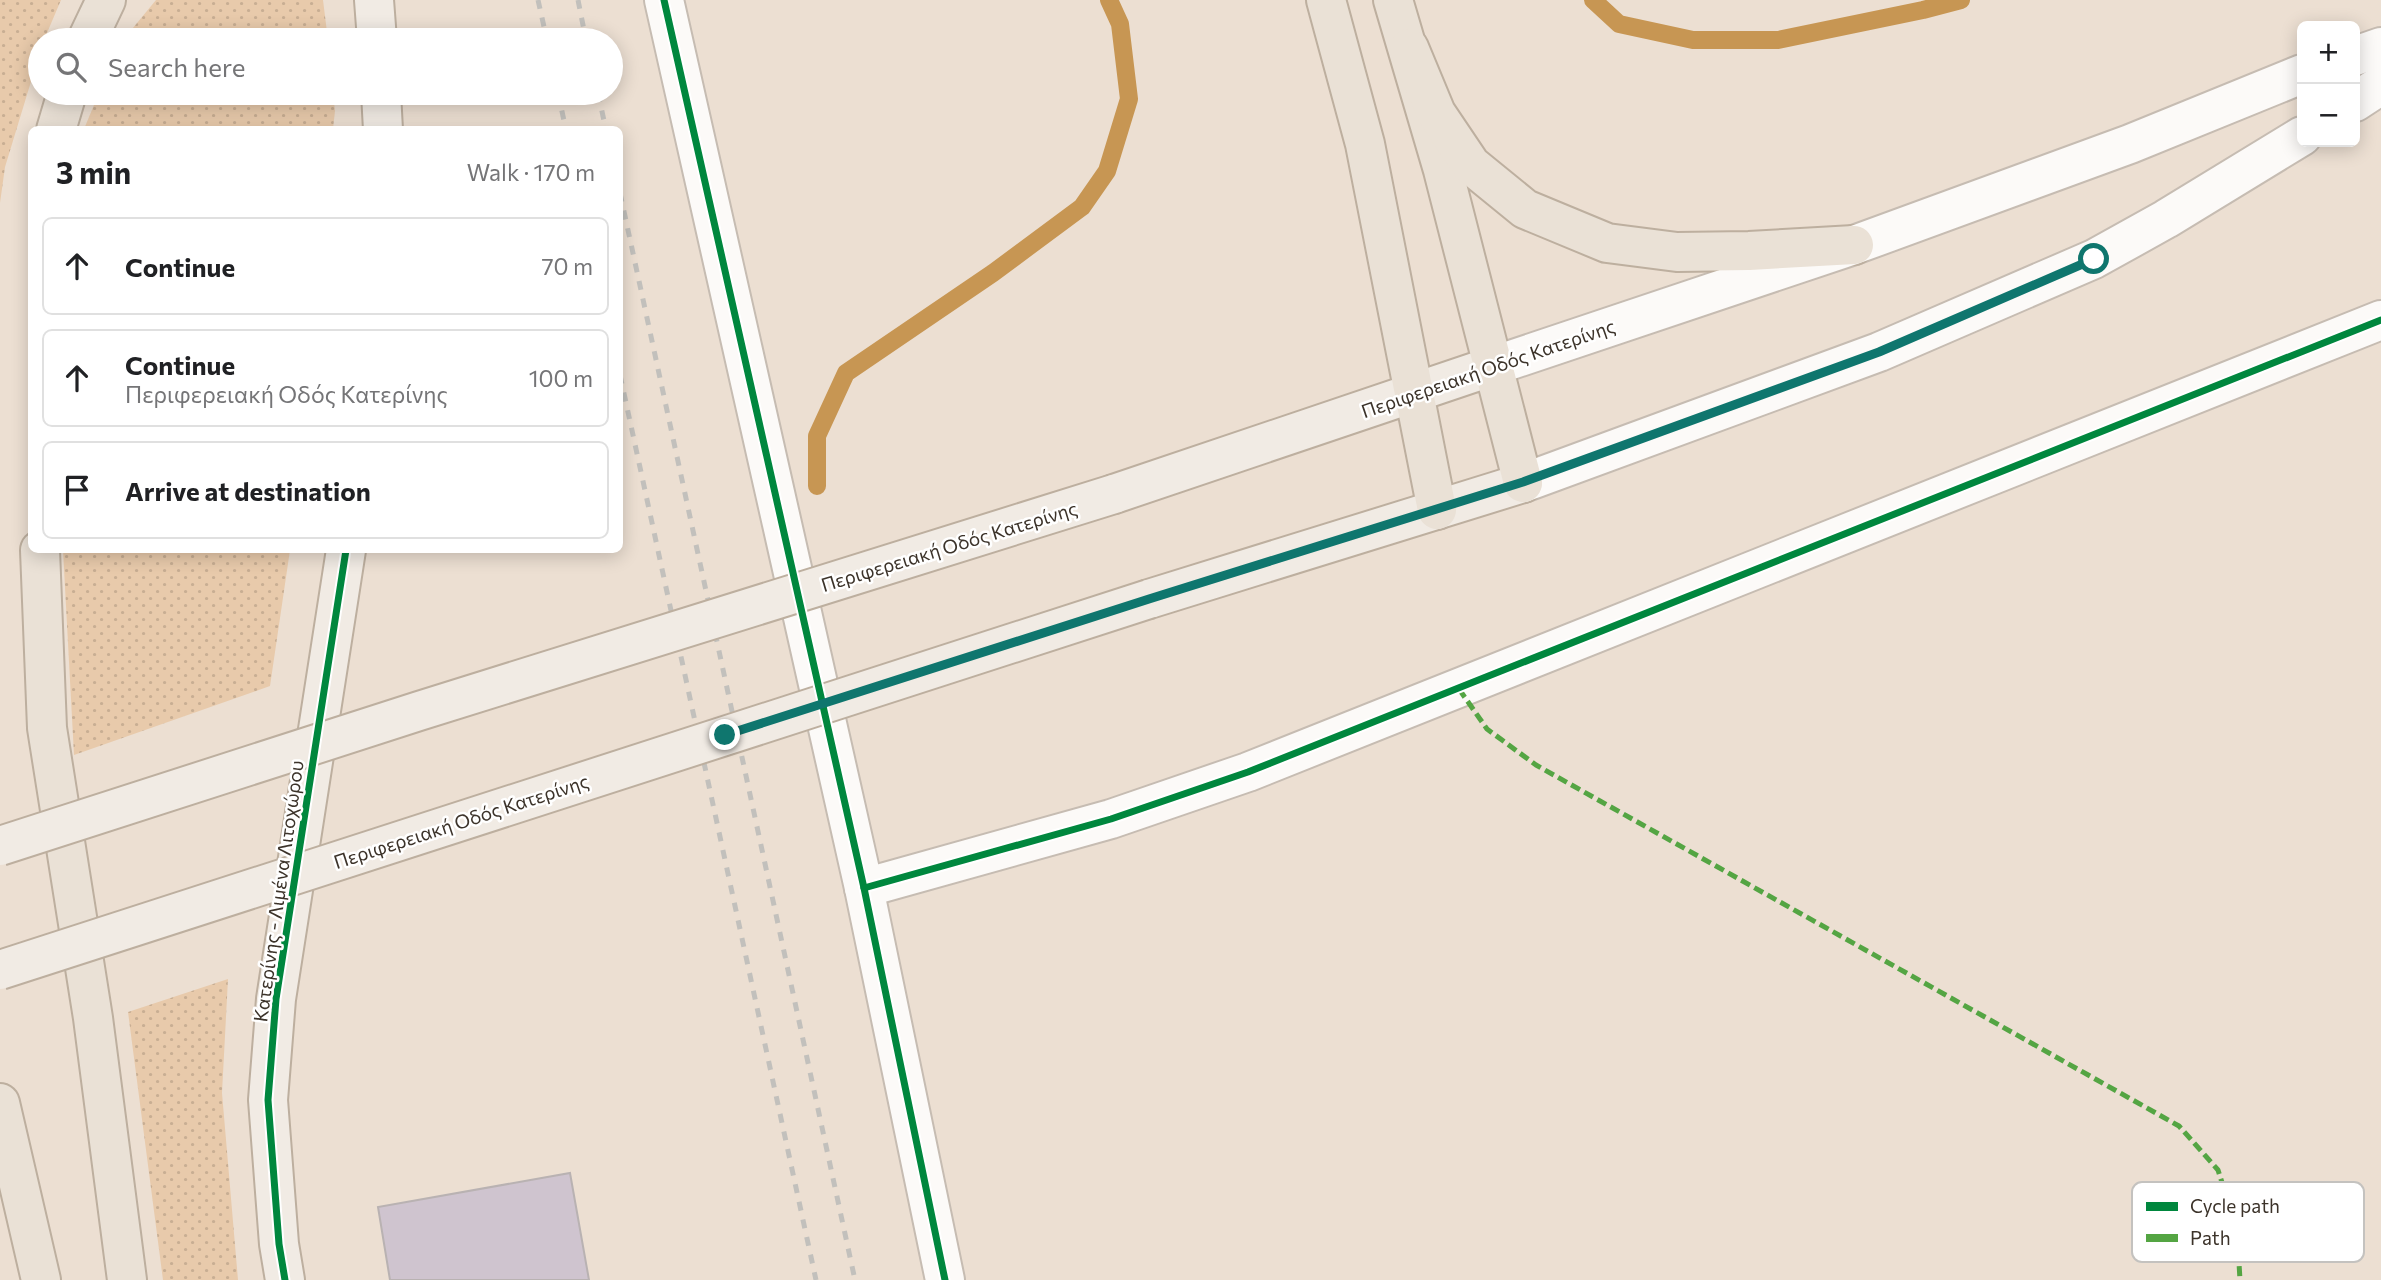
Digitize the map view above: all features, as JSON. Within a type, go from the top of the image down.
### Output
[{"type":"highway","points":[[93,28],[106,0]]},
{"type":"highway","points":[[1326,0],[1365,144],[1437,510]]},
{"type":"highway","points":[[1393,0],[1409,48],[1523,482]]},
{"type":"highway","points":[[1409,48],[1436,113],[1471,165],[1525,209],[1606,243],[1676,252],[1854,246]]},
{"type":"highway","points":[[57,126],[63,105]]},
{"type":"highway","points":[[40,553],[47,728],[93,1018],[128,1280]]},
{"type":"highway","points":[[0,1103],[41,1280]]},
{"type":"main road","points":[[374,0],[376,28]]},
{"type":"main road","points":[[382,105],[383,126]]},
{"type":"main road","name":"Περιφερειακή Οδός Κατερίνης","points":[[0,846],[419,711],[1115,494],[1493,366]]},
{"type":"main road","name":"Περιφερειακή Οδός Κατερίνης","points":[[0,970],[1149,599],[1523,482]]},
{"type":"main road","name":"Κατερίνης - Λιμένα Λιτοχώρου","points":[[285,1280],[279,1244],[268,1100],[275,1012],[346,553]]},
{"type":"street","points":[[664,0],[864,888],[945,1280]]},
{"type":"street","points":[[2360,54],[2381,47]]},
{"type":"street","name":"Περιφερειακή Οδός Κατερίνης","points":[[1493,366],[1854,246],[2130,144],[2297,76]]},
{"type":"street","points":[[2360,99],[2381,85]]},
{"type":"street","points":[[1523,482],[1879,352],[2094,259],[2166,219],[2297,139]]},
{"type":"street","points":[[864,888],[1111,819],[1248,772],[2381,320]]},
{"type":"shaded area","points":[[0,0],[61,0],[49,28],[28,28],[28,91],[5,167],[0,203]]},
{"type":"shaded area","points":[[156,0],[323,0],[326,28],[133,28]]},
{"type":"shaded area","points":[[94,105],[334,105],[335,111],[333,126],[85,126]]},
{"type":"shaded area","points":[[63,553],[290,553],[270,686],[74,755]]},
{"type":"shaded area","points":[[228,979],[222,1093],[238,1280],[163,1280],[128,1012]]},
{"type":"building","points":[[570,1173],[589,1280],[390,1280],[378,1207]]},
{"type":"waterway","points":[[817,486],[817,436],[846,373],[993,273],[1082,207],[1107,171],[1129,99],[1120,24],[1109,0]]},
{"type":"waterway","points":[[1593,0],[1619,24],[1693,40],[1778,40],[1961,0]]},
{"type":"railway","points":[[538,0],[544,28]]},
{"type":"railway","points":[[578,0],[584,28]]},
{"type":"railway","points":[[561,105],[565,126]]},
{"type":"railway","points":[[601,105],[605,126]]},
{"type":"railway","points":[[623,207],[855,1280]]},
{"type":"railway","points":[[623,389],[816,1280]]},
{"type":"marked path","points":[[1459,689],[1487,729],[1536,765],[2179,1126],[2218,1170],[2222,1182]]},
{"type":"marked path","points":[[2239,1262],[2240,1280]]},
{"type":"cycle path","points":[[664,0],[864,888],[945,1280]]},
{"type":"cycle path","points":[[864,888],[1111,819],[1248,772],[2381,320]]},
{"type":"cycle path","points":[[285,1280],[279,1244],[268,1100],[276,999],[346,553]]},
{"type":"route","points":[[725,735],[1523,482],[1879,352],[2094,259]]}]
